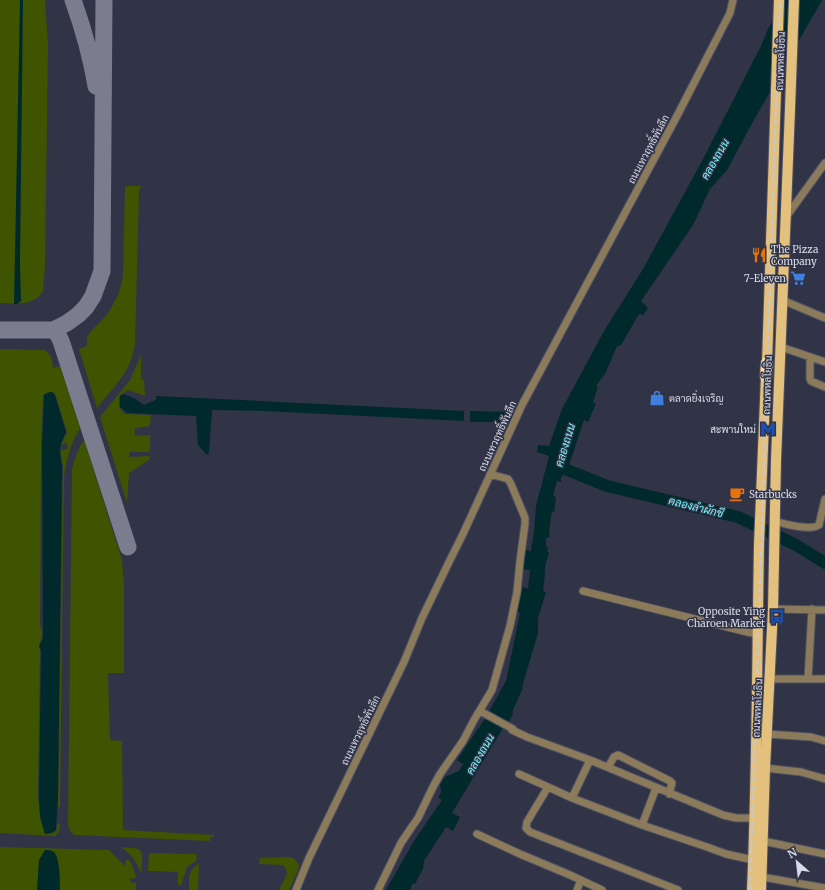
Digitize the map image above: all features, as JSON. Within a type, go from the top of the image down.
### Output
[{"type":"highway","name":"ถนนพหลโยธิน","points":[[766,376],[767,363]]},
{"type":"main road","name":"ถนนพหลโยธิน","points":[[767,363],[779,0]]},
{"type":"main road","name":"ถนนพหลโยธิน","points":[[752,890],[754,818],[760,767],[767,734],[770,679],[780,347],[794,0]]},
{"type":"main road","name":"ถนนพหลโยธิน","points":[[761,890],[763,841],[760,767],[758,634],[760,523],[766,376]]},
{"type":"main road","points":[[758,677],[764,681],[770,679]]},
{"type":"street","name":"ถนนเทวฤทธิ์พันลึก","points":[[296,890],[309,858],[401,668],[422,618],[463,534],[522,405],[680,109],[730,13],[733,0]]},
{"type":"street","points":[[786,217],[825,163]]},
{"type":"street","points":[[782,300],[825,318]]},
{"type":"street","points":[[780,347],[825,362]]},
{"type":"street","points":[[810,357],[810,379],[811,381],[825,387]]},
{"type":"street","points":[[378,890],[401,844],[418,818],[440,774],[463,741],[492,690],[510,626],[517,592],[525,518],[508,479],[490,474]]},
{"type":"street","points":[[774,525],[784,524],[812,527],[818,526],[825,499]]},
{"type":"street","points":[[583,591],[758,634]]},
{"type":"street","points":[[773,609],[825,610]]},
{"type":"street","points":[[808,679],[812,610]]},
{"type":"street","points":[[770,679],[825,679]]},
{"type":"street","points":[[480,711],[527,737],[608,767],[669,794],[723,815],[736,818],[754,818]]},
{"type":"street","points":[[767,734],[811,737],[825,741]]},
{"type":"street","points":[[608,767],[614,757],[618,756],[670,781],[672,783],[669,794]]},
{"type":"street","points":[[572,798],[590,760]]},
{"type":"street","points":[[760,767],[802,772],[825,779]]},
{"type":"street","points":[[519,774],[572,798],[642,825],[726,854],[753,860]]},
{"type":"street","points":[[548,787],[527,822],[526,828],[530,832],[678,890]]},
{"type":"street","points":[[642,825],[656,788]]},
{"type":"street","points":[[477,834],[520,854],[570,874],[602,890]]},
{"type":"street","points":[[763,841],[825,854]]},
{"type":"street","points":[[762,877],[825,888]]},
{"type":"street","points":[[577,890],[581,880]]},
{"type":"green space","points":[[0,0],[45,0],[48,44],[45,266],[43,291],[35,300],[24,303],[0,303]]},
{"type":"green space","points":[[125,186],[141,186],[139,193],[135,343],[132,357],[126,371],[97,408],[79,349],[87,346],[87,338],[90,332],[106,316],[119,293],[123,277]]},
{"type":"green space","points":[[0,349],[44,350],[49,353],[53,368],[60,366],[80,428],[69,451],[64,477],[60,806],[58,807],[63,465],[60,451],[68,448],[66,442],[61,445],[67,432],[55,394],[52,392],[43,395],[41,445],[40,625],[42,636],[40,644],[38,795],[40,816],[45,834],[52,833],[57,830],[57,824],[60,824],[59,832],[55,836],[0,833]]},
{"type":"green space","points":[[141,355],[141,379],[144,380],[145,396],[128,390],[119,396],[119,407],[124,414],[151,415],[150,426],[135,428],[135,436],[150,435],[150,451],[130,452],[129,457],[149,456],[150,459],[129,473],[127,503],[100,417],[130,380]]},
{"type":"green space","points":[[84,440],[122,560],[124,584],[124,673],[108,673],[110,740],[122,741],[123,830],[214,835],[214,837],[210,837],[210,841],[74,835],[68,825],[72,470],[76,454]]},
{"type":"green space","points":[[0,847],[109,850],[125,866],[126,860],[129,860],[136,876],[136,878],[130,879],[130,882],[136,883],[136,890],[0,890]]},
{"type":"green space","points":[[121,847],[135,848],[141,852],[141,873],[133,858]]},
{"type":"green space","points":[[149,853],[197,854],[196,861],[187,867],[181,885],[178,885],[178,872],[148,871]]},
{"type":"green space","points":[[260,858],[293,858],[299,865],[298,870],[289,890],[279,890],[287,874],[286,869],[283,865],[259,864]]},
{"type":"green space","points":[[199,863],[198,890],[189,890],[189,878],[191,872]]},
{"type":"water","points":[[20,0],[23,0],[20,265],[21,301],[14,304]]},
{"type":"water","name":"คลองถนน","points":[[785,0],[822,0],[727,170],[710,189],[693,225],[641,301],[648,308],[643,315],[639,314],[621,345],[617,346],[605,374],[596,386],[598,387],[593,402],[596,404],[588,422],[584,420],[569,465],[561,478],[561,482],[557,481],[553,496],[556,497],[554,512],[552,511],[549,538],[546,538],[546,546],[548,549],[547,552],[549,552],[545,566],[543,591],[546,592],[538,618],[538,633],[522,687],[523,688],[512,712],[513,713],[508,724],[506,723],[452,813],[460,817],[453,831],[446,827],[424,861],[423,869],[415,884],[412,884],[410,890],[386,890],[414,841],[442,800],[438,797],[441,792],[440,785],[445,777],[459,771],[463,764],[457,760],[484,720],[506,681],[520,613],[516,611],[523,587],[528,589],[530,570],[523,569],[525,550],[531,551],[536,506],[549,456],[537,452],[538,445],[549,446],[562,409],[604,331],[643,269],[702,161],[761,46],[768,29]]},
{"type":"water","points":[[52,392],[55,395],[66,432],[60,452],[62,466],[58,797],[56,830],[52,833],[45,834],[40,817],[39,796],[41,651],[39,646],[43,638],[42,446],[44,395]]},
{"type":"water","points":[[123,394],[134,398],[144,405],[157,399],[156,396],[464,411],[464,421],[264,411],[212,410],[208,455],[198,445],[196,416],[127,413],[120,407],[120,396]]},
{"type":"water","points":[[470,411],[513,412],[509,422],[470,422]]},
{"type":"water","points":[[45,850],[53,851],[56,855],[59,870],[60,890],[37,890],[39,860]]},
{"type":"waterway","name":"คลองลำผักชี","points":[[560,467],[607,486],[738,517],[796,545],[825,563]]},
{"type":"taxiway","points":[[73,0],[92,64],[96,86]]},
{"type":"taxiway","points":[[0,330],[53,330],[67,323],[86,307],[93,296],[102,271],[104,0]]},
{"type":"taxiway","points":[[53,330],[57,333],[61,341],[128,547]]},
{"type":"railway","points":[[750,890],[780,0]]},
{"type":"place","name":"The Pizza Company","points":[[759,255]]},
{"type":"place","name":"7-Eleven","points":[[798,278]]},
{"type":"place","name":"ตลาดยิ่งเจริญ","points":[[657,398]]},
{"type":"place","name":"สะพานใหม่","points":[[768,429]]},
{"type":"place","name":"Starbucks","points":[[737,494]]},
{"type":"place","name":"Opposite Ying Charoen Market","points":[[777,617]]}]
